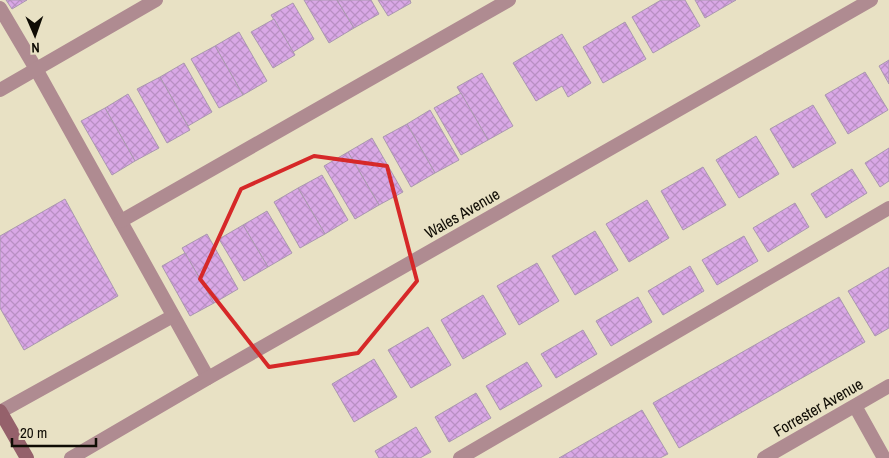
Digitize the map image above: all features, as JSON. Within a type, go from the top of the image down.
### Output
[{"type":"main road","points":[[0,411],[27,458]]},
{"type":"street","points":[[0,90],[156,0]]},
{"type":"street","points":[[121,221],[509,0]]},
{"type":"street","name":"Wales Avenue","points":[[71,458],[872,0]]},
{"type":"street","points":[[0,8],[208,378]]},
{"type":"street","points":[[460,458],[889,208]]},
{"type":"street","points":[[0,411],[173,316]]},
{"type":"street","name":"Forrester Avenue","points":[[764,458],[889,386]]},
{"type":"street","points":[[854,406],[884,458]]},
{"type":"highlighted area","points":[[314,156],[387,166],[417,281],[358,353],[269,367],[200,279],[241,189]]},
{"type":"building","points":[[6,0],[27,0],[12,9]]},
{"type":"building","points":[[304,0],[337,0],[354,28],[329,43]]},
{"type":"building","points":[[337,0],[371,0],[379,14],[354,28]]},
{"type":"building","points":[[378,0],[410,0],[411,3],[388,16]]},
{"type":"building","points":[[661,0],[685,0],[700,26],[653,53],[632,17]]},
{"type":"building","points":[[695,0],[736,0],[705,18]]},
{"type":"building","points":[[293,3],[314,39],[293,52],[271,15]]},
{"type":"building","points":[[274,19],[295,55],[273,68],[251,32]]},
{"type":"building","points":[[625,22],[646,59],[603,83],[583,47]]},
{"type":"building","points":[[239,32],[267,81],[243,95],[215,46]]},
{"type":"building","points":[[562,34],[591,83],[568,97],[562,86],[536,101],[513,63]]},
{"type":"building","points":[[215,46],[243,95],[219,108],[191,59]]},
{"type":"building","points":[[889,60],[889,84],[879,66]]},
{"type":"building","points":[[184,63],[212,112],[188,126],[160,77]]},
{"type":"building","points":[[865,72],[888,110],[848,134],[825,95]]},
{"type":"building","points":[[482,73],[513,126],[488,140],[457,87]]},
{"type":"building","points":[[160,77],[190,130],[167,143],[137,89]]},
{"type":"building","points":[[461,93],[488,140],[461,155],[434,108]]},
{"type":"building","points":[[128,94],[159,148],[135,161],[105,108]]},
{"type":"building","points":[[813,105],[836,143],[793,168],[770,129]]},
{"type":"building","points":[[105,108],[135,161],[112,175],[81,121]]},
{"type":"building","points":[[430,110],[459,160],[435,173],[407,124]]},
{"type":"building","points":[[407,124],[435,173],[411,187],[383,137]]},
{"type":"building","points":[[756,136],[779,174],[739,198],[716,160]]},
{"type":"building","points":[[372,138],[403,192],[379,205],[348,152]]},
{"type":"building","points":[[889,148],[889,181],[880,187],[865,163]]},
{"type":"building","points":[[348,152],[379,205],[355,219],[324,166]]},
{"type":"building","points":[[703,167],[726,205],[683,230],[661,191]]},
{"type":"building","points":[[852,169],[867,193],[826,218],[811,194]]},
{"type":"building","points":[[322,175],[348,220],[325,234],[298,188]]},
{"type":"building","points":[[298,188],[325,234],[300,248],[274,202]]},
{"type":"building","points":[[65,199],[118,296],[24,350],[0,308],[0,236]]},
{"type":"building","points":[[647,200],[669,238],[629,262],[606,224]]},
{"type":"building","points":[[795,203],[809,227],[768,252],[753,228]]},
{"type":"building","points":[[267,211],[292,253],[268,267],[243,225]]},
{"type":"building","points":[[243,225],[268,267],[244,281],[219,239]]},
{"type":"building","points":[[595,231],[618,270],[575,295],[552,256]]},
{"type":"building","points":[[207,234],[238,289],[214,303],[182,248]]},
{"type":"building","points":[[744,236],[758,261],[717,285],[702,260]]},
{"type":"building","points":[[185,253],[214,303],[190,316],[162,266]]},
{"type":"building","points":[[537,263],[559,301],[519,325],[497,286]]},
{"type":"building","points":[[690,266],[704,291],[663,315],[648,291]]},
{"type":"building","points":[[889,267],[889,328],[875,336],[848,291]]},
{"type":"building","points":[[483,295],[506,334],[463,359],[441,320]]},
{"type":"building","points":[[638,297],[652,322],[611,346],[596,321]]},
{"type":"building","points":[[839,297],[865,342],[679,448],[653,403]]},
{"type":"building","points":[[428,327],[451,365],[411,388],[388,350]]},
{"type":"building","points":[[583,330],[597,354],[556,378],[541,354]]},
{"type":"building","points":[[374,359],[397,397],[354,422],[332,384]]},
{"type":"building","points":[[527,362],[542,386],[500,410],[486,386]]},
{"type":"building","points":[[476,393],[491,418],[449,442],[435,417]]},
{"type":"building","points":[[642,410],[668,454],[660,458],[559,458]]},
{"type":"building","points":[[416,427],[431,452],[420,458],[379,458],[375,451]]}]
